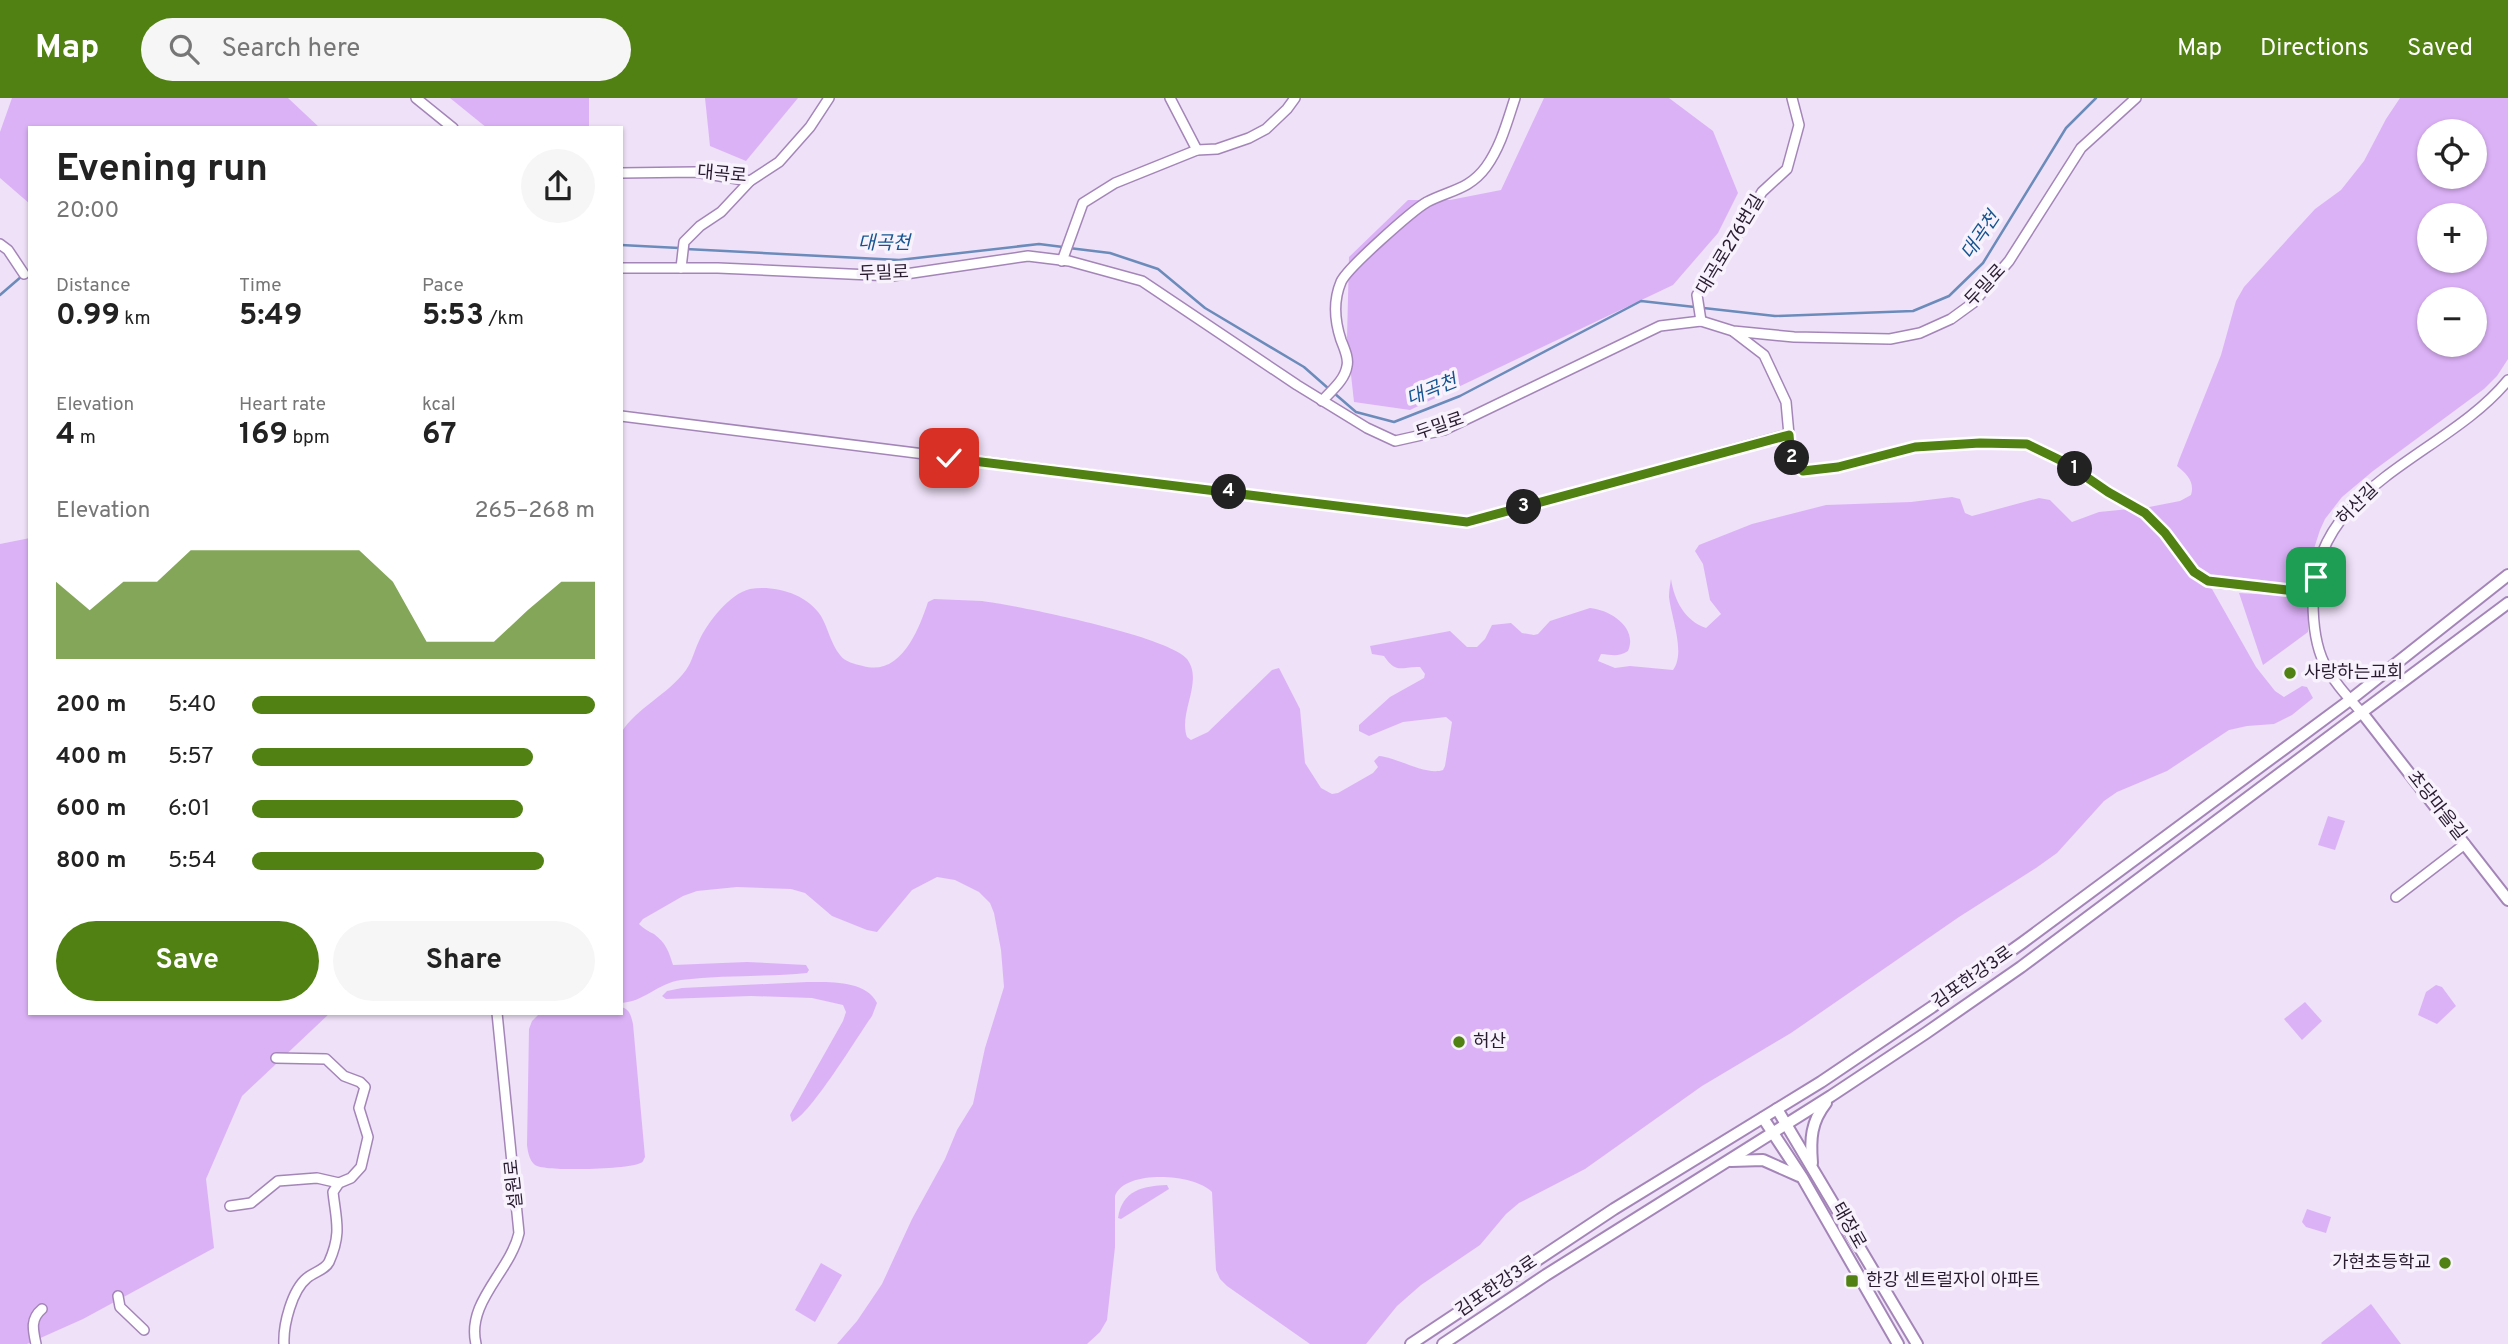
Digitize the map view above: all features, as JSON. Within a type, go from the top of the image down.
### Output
[{"type":"street","points":[[416,98],[451,126]]},
{"type":"street","name":"대곡로","points":[[623,173],[695,172],[750,181],[779,162],[810,127],[828,98]]},
{"type":"street","points":[[1170,98],[1197,150]]},
{"type":"street","points":[[1063,257],[1083,203],[1115,183],[1197,150],[1217,149],[1248,138],[1266,129],[1295,98]]},
{"type":"street","points":[[1324,398],[1336,386],[1347,366],[1336,319],[1336,299],[1341,282],[1367,253],[1425,203],[1459,191],[1485,168],[1500,144],[1515,98]]},
{"type":"street","name":"대곡로276번길","points":[[1701,318],[1697,295],[1762,192],[1787,169],[1799,125],[1792,98]]},
{"type":"street","name":"두밀로","points":[[623,268],[892,276],[1028,256],[1063,257],[1142,281],[1367,428],[1395,441],[1444,430],[1660,326],[1701,318],[1733,331],[1794,337],[1890,339],[1920,333],[1951,319],[1973,303],[2009,261],[2081,148],[2136,98]]},
{"type":"street","points":[[681,268],[684,242],[720,212],[750,181]]},
{"type":"street","points":[[0,244],[8,250],[22,271]]},
{"type":"street","points":[[1733,331],[1764,355],[1786,402],[1791,457],[1803,471],[1838,467],[1915,447],[1980,443],[2027,444],[2066,463],[2153,519],[2194,572],[2208,581],[2313,593]]},
{"type":"street","name":"허산길","points":[[2363,714],[2328,673],[2320,657],[2314,632],[2313,593],[2328,540],[2350,508],[2367,491],[2482,405],[2508,380]]},
{"type":"street","points":[[623,416],[1467,522],[1789,435]]},
{"type":"street","name":"김포한강3로","points":[[1411,1344],[1614,1209],[1832,1075],[2000,959],[2350,700],[2508,575]]},
{"type":"street","name":"김포한강3로","points":[[1443,1344],[1546,1275],[1831,1096],[2021,967],[2363,714],[2508,603]]},
{"type":"street","name":"초당마을길","points":[[2363,714],[2508,900]]},
{"type":"street","points":[[2396,897],[2465,844]]},
{"type":"street","name":"설원로","points":[[476,1344],[474,1328],[479,1308],[511,1257],[519,1233],[497,1015]]},
{"type":"street","points":[[276,1058],[326,1059],[344,1076],[364,1085],[359,1111],[367,1134],[366,1151],[358,1172],[339,1183],[333,1192],[338,1226],[329,1261],[301,1284],[285,1331],[284,1344]]},
{"type":"street","points":[[1813,1166],[1810,1142],[1814,1123],[1831,1096]]},
{"type":"street","name":"태장로","points":[[1777,1109],[1917,1344]]},
{"type":"street","points":[[1763,1118],[1802,1177],[1898,1344]]},
{"type":"street","points":[[1728,1161],[1763,1160],[1802,1177]]},
{"type":"street","points":[[230,1206],[251,1203],[278,1181],[317,1178],[339,1183]]},
{"type":"street","points":[[118,1296],[120,1307],[144,1330]]},
{"type":"street","points":[[36,1344],[33,1321],[42,1309]]},
{"type":"shaded area","points":[[12,98],[288,98],[318,126],[28,126],[28,202],[0,178],[0,132]]},
{"type":"shaded area","points":[[450,98],[589,98],[589,126],[485,126]]},
{"type":"shaded area","points":[[705,98],[798,98],[746,161],[710,146]]},
{"type":"shaded area","points":[[1544,98],[1669,98],[1713,131],[1738,193],[1718,233],[1673,285],[1410,410],[1354,402],[1347,338],[1349,257],[1408,200],[1450,200],[1501,190]]},
{"type":"shaded area","points":[[2400,98],[2508,98],[2508,359],[2484,389],[2342,497],[2320,530],[2302,586],[2223,578],[2203,572],[2162,523],[2144,508],[2180,501],[2191,495],[2192,486],[2189,479],[2177,466],[2221,355],[2236,301],[2244,287],[2315,209],[2341,190],[2364,161]]},
{"type":"shaded area","points":[[1952,497],[1960,499],[1965,513],[1972,516],[2039,498],[2050,500],[2072,522],[2099,512],[2129,509],[2155,528],[2191,575],[2212,589],[2256,667],[2275,691],[2284,697],[2302,686],[2307,687],[2313,698],[2292,715],[2274,724],[2229,730],[2167,771],[2117,792],[2104,801],[2057,853],[2036,868],[1959,917],[1791,1033],[1702,1086],[1585,1169],[1519,1203],[1480,1245],[1421,1285],[1397,1306],[1366,1344],[1310,1344],[1227,1286],[1216,1270],[1212,1192],[1191,1181],[1161,1177],[1132,1181],[1121,1187],[1115,1196],[1115,1247],[1107,1320],[1100,1332],[1087,1344],[837,1344],[857,1321],[882,1284],[912,1219],[973,1104],[985,1048],[1004,987],[1001,950],[990,903],[979,892],[955,880],[937,877],[912,890],[877,932],[832,916],[805,893],[791,889],[737,887],[697,891],[683,896],[639,924],[661,941],[673,965],[747,962],[806,965],[809,970],[807,973],[681,980],[623,1003],[623,730],[635,716],[679,679],[713,618],[742,592],[770,588],[790,593],[808,602],[821,616],[834,646],[842,657],[847,661],[876,668],[898,658],[913,637],[928,602],[934,599],[982,601],[1025,609],[1090,623],[1152,641],[1174,650],[1187,659],[1192,668],[1192,687],[1185,728],[1187,737],[1191,740],[1208,732],[1272,670],[1279,668],[1300,709],[1305,763],[1321,788],[1332,794],[1373,773],[1378,767],[1374,761],[1379,756],[1428,770],[1443,770],[1445,766],[1452,722],[1446,717],[1403,722],[1369,736],[1359,731],[1359,725],[1390,697],[1424,678],[1425,674],[1420,667],[1392,666],[1384,656],[1372,654],[1370,646],[1450,631],[1467,647],[1477,647],[1485,639],[1492,625],[1511,623],[1522,633],[1534,635],[1550,621],[1590,608],[1614,616],[1629,635],[1628,651],[1618,655],[1601,654],[1598,661],[1615,668],[1630,666],[1673,670],[1677,663],[1678,645],[1669,597],[1671,579],[1682,609],[1699,625],[1706,628],[1721,614],[1710,600],[1703,564],[1695,551],[1699,545],[1752,524],[1826,505],[1911,502]]},
{"type":"shaded area","points":[[28,538],[28,1015],[328,1015],[242,1096],[206,1179],[214,1248],[83,1319],[27,1344],[0,1344],[0,544]]},
{"type":"shaded area","points":[[2239,593],[2304,597],[2308,601],[2308,632],[2263,665]]},
{"type":"shaded area","points":[[2328,816],[2345,821],[2335,850],[2318,845]]},
{"type":"shaded area","points":[[807,982],[856,986],[872,995],[877,1003],[872,1016],[822,1090],[792,1122],[790,1115],[843,1021],[846,1012],[843,1005],[812,998],[751,996],[666,999],[662,996],[667,991],[682,988]]},
{"type":"shaded area","points":[[2436,985],[2442,987],[2456,1006],[2437,1024],[2418,1015],[2426,992]]},
{"type":"shaded area","points":[[2305,1002],[2322,1021],[2302,1040],[2284,1019]]},
{"type":"shaded area","points":[[623,1008],[628,1011],[633,1024],[645,1157],[643,1161],[630,1166],[602,1168],[569,1169],[535,1165],[527,1145],[529,1029],[538,1015],[623,1015]]},
{"type":"shaded area","points":[[1167,1185],[1169,1189],[1121,1219],[1118,1218],[1124,1201],[1135,1191]]},
{"type":"shaded area","points":[[2307,1209],[2331,1217],[2326,1233],[2306,1227],[2302,1222]]},
{"type":"shaded area","points":[[821,1263],[842,1275],[815,1322],[795,1310]]},
{"type":"shaded area","points":[[2371,1304],[2401,1344],[2321,1343]]},
{"type":"waterway","name":"대곡천","points":[[1334,393],[1356,412],[1394,422],[1460,396],[1641,301],[1775,316],[1913,311],[1949,296],[1983,263],[2066,128],[2096,98]]},
{"type":"waterway","name":"대곡천","points":[[686,249],[899,260],[1039,244],[1063,247]]},
{"type":"waterway","name":"대곡천","points":[[623,245],[679,248]]},
{"type":"waterway","name":"대곡천","points":[[1069,248],[1110,253],[1158,269],[1205,308],[1304,367],[1329,389]]},
{"type":"waterway","name":"대곡천","points":[[0,295],[22,276]]},
{"type":"place","name":"사랑하는교회","points":[[2290,673]]},
{"type":"place","name":"허산","points":[[1459,1042]]},
{"type":"place","name":"가현초등학교","points":[[2445,1263]]},
{"type":"place","name":"한강 센트럴자이 아파트","points":[[1852,1281]]},
{"type":"route","points":[[949,458],[1467,522],[1789,435],[1791,457],[1803,471],[1838,467],[1915,447],[1980,443],[2027,444],[2066,463],[2153,519],[2194,572],[2208,581],[2313,593],[2316,577]]}]
